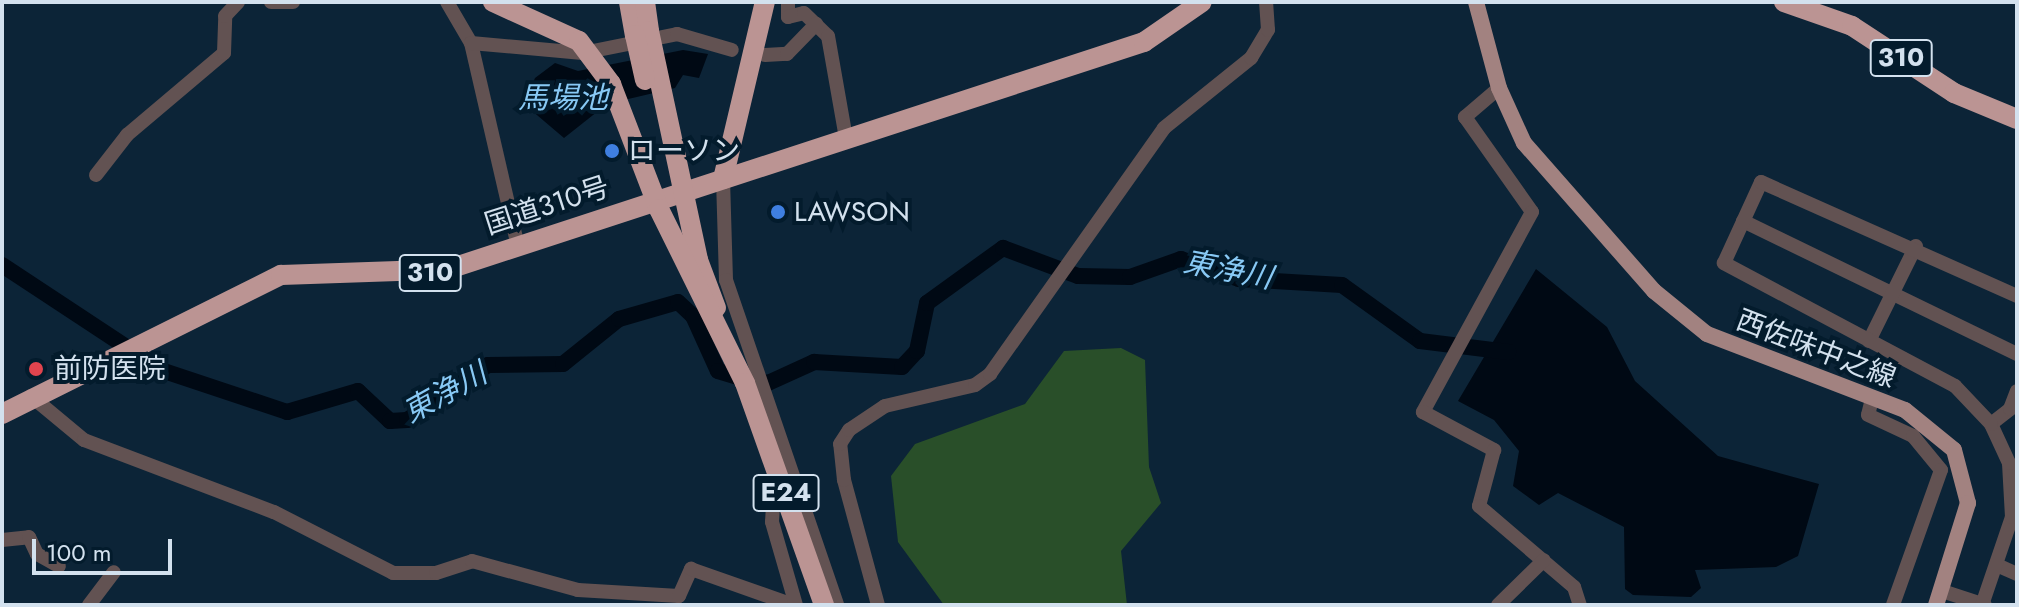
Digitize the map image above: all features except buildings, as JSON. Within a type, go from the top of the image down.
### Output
[{"type":"highway","points":[[493,2],[579,41],[611,84],[663,220],[745,383]]},
{"type":"highway","points":[[629,2],[642,33]]},
{"type":"highway","points":[[642,33],[645,2]]},
{"type":"highway","name":"国道310号","points":[[2,414],[31,396],[281,275],[339,268],[414,275],[723,179],[1144,42],[1202,2]]},
{"type":"highway","name":"310","points":[[1784,2],[1852,26],[1954,93],[2017,119]]},
{"type":"highway","points":[[723,179],[755,4]]},
{"type":"highway","name":"E24","points":[[642,33],[698,260],[824,605]]},
{"type":"main road","name":"西佐味中之線","points":[[1476,2],[1499,88],[1524,143],[1684,317],[1742,352],[1872,399],[1929,425],[1963,473],[1966,513],[1939,598]]},
{"type":"street","points":[[96,175],[127,135],[224,53],[225,16],[238,2]]},
{"type":"street","points":[[271,2],[293,2]]},
{"type":"street","points":[[447,2],[471,43],[517,243]]},
{"type":"street","points":[[788,2],[788,17],[804,13],[828,36],[846,138]]},
{"type":"street","points":[[878,605],[852,525],[840,444],[862,418],[885,406],[975,385],[990,374],[1068,268],[1164,128],[1251,58],[1268,30],[1266,2]]},
{"type":"street","points":[[765,55],[787,54],[816,24]]},
{"type":"street","points":[[471,43],[583,53],[677,34],[732,50]]},
{"type":"street","points":[[1499,88],[1465,117],[1532,212],[1423,412],[1494,450],[1479,506],[1574,587],[1580,605]]},
{"type":"street","points":[[723,179],[721,240],[770,412],[837,605]]},
{"type":"street","points":[[1939,598],[1983,605],[2015,518],[2013,464],[1991,424],[1955,386],[1724,263],[1761,182],[1916,246],[2017,296]]},
{"type":"street","points":[[1743,221],[2017,354]]},
{"type":"street","points":[[1869,341],[1916,246]]},
{"type":"street","points":[[1991,424],[2014,410],[2017,391]]},
{"type":"street","points":[[31,396],[84,440],[274,512],[393,573],[436,573],[472,561],[578,590],[679,596],[691,569],[794,605]]},
{"type":"street","points":[[1872,399],[1868,415],[1913,436],[1941,470],[1893,605]]},
{"type":"street","points":[[783,451],[772,522],[794,605]]},
{"type":"street","points":[[2,540],[29,537],[37,554],[59,566]]},
{"type":"street","points":[[1498,605],[1544,560]]},
{"type":"street","points":[[1999,566],[2017,574]]},
{"type":"street","points":[[89,605],[114,572]]},
{"type":"green space","points":[[1121,348],[1145,360],[1149,467],[1161,503],[1121,551],[1127,605],[944,605],[898,542],[891,476],[915,444],[1025,404],[1064,351]]},
{"type":"water","name":"馬場池","points":[[683,50],[708,54],[699,78],[683,75],[675,88],[607,104],[564,138],[524,104],[535,78],[555,63],[578,71]]},
{"type":"water","points":[[1536,269],[1607,327],[1635,381],[1718,456],[1819,484],[1798,556],[1776,567],[1695,570],[1701,588],[1691,597],[1633,595],[1625,589],[1624,527],[1558,493],[1539,505],[1513,486],[1519,451],[1494,420],[1458,401]]},
{"type":"waterway","name":"東浄川","points":[[2,265],[161,370],[287,412],[358,391],[390,421],[407,420],[488,365],[563,364],[619,319],[678,302],[693,316],[718,371],[745,379],[768,383],[814,362],[902,367],[917,351],[927,303],[1003,248],[1078,276],[1130,277],[1181,259],[1239,279],[1342,285],[1420,341],[1508,352]]},
{"type":"place","name":"ローソン","points":[[612,151]]},
{"type":"place","name":"LAWSON","points":[[778,212]]},
{"type":"place","name":"前防医院","points":[[36,369]]}]
